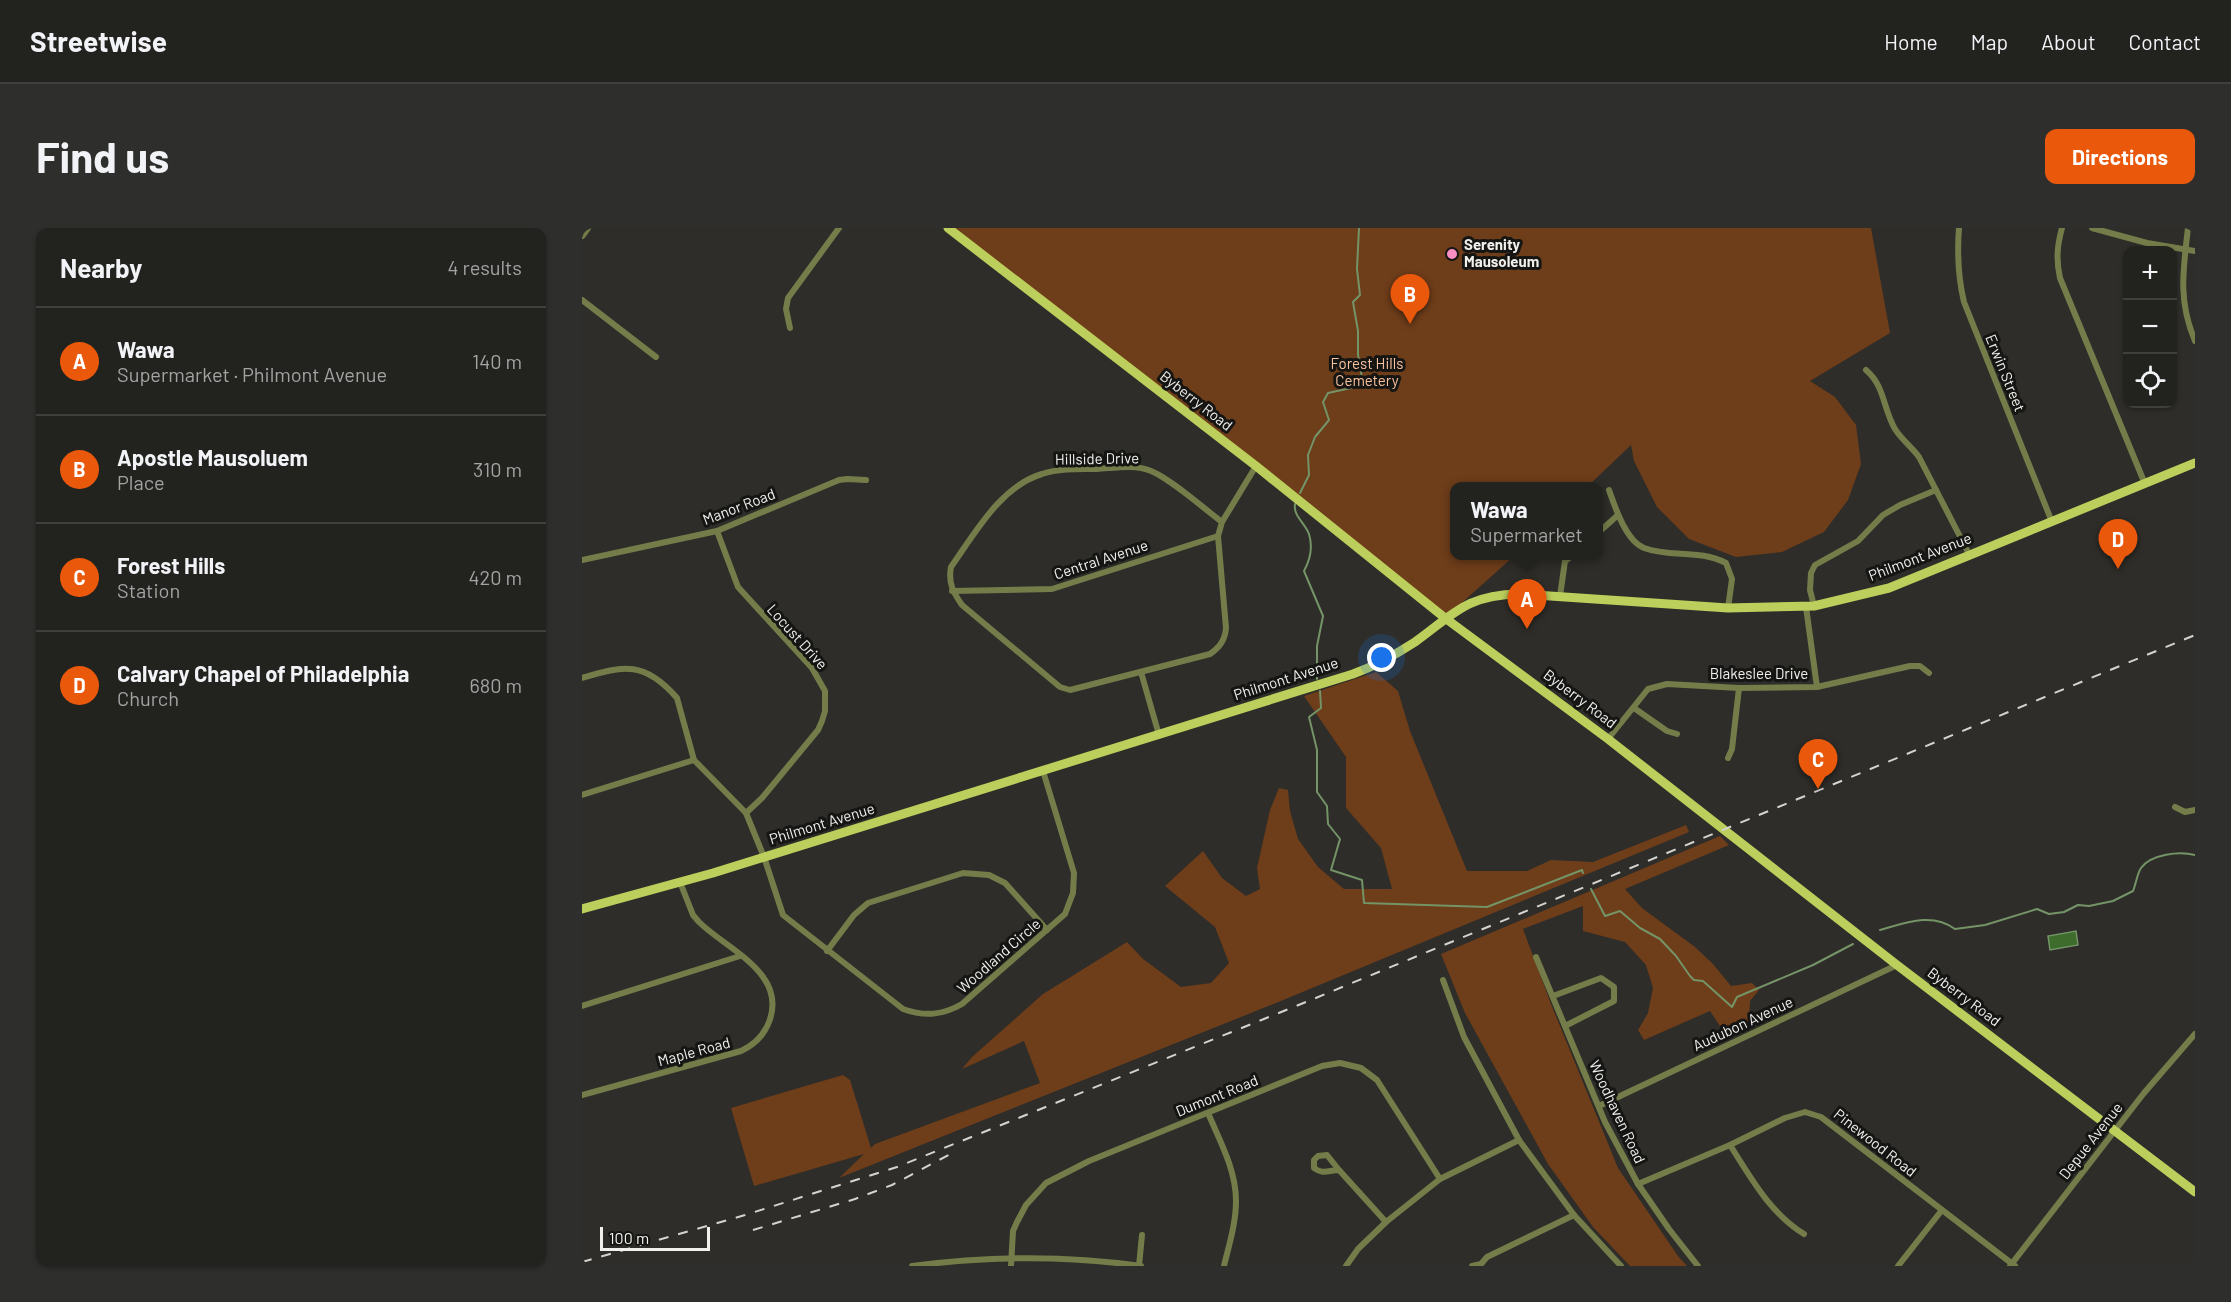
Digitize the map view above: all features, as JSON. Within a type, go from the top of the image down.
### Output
[{"type":"main road","name":"Byberry Road","points":[[948,228],[1256,466],[1445,618],[1608,739],[1897,965],[2195,1192]]},
{"type":"main road","name":"Philmont Avenue","points":[[582,909],[764,857],[1377,665],[1417,641],[1445,618],[1466,605],[1498,595],[1560,596],[1728,608],[1810,606],[1889,588],[2195,463]]},
{"type":"street","points":[[582,235],[587,228]]},
{"type":"street","points":[[790,328],[786,309],[788,298],[838,228]]},
{"type":"street","name":"Erwin Street","points":[[1959,228],[1958,278],[1964,302],[2052,522]]},
{"type":"street","points":[[2062,228],[2057,244],[2056,261],[2060,278],[2145,484]]},
{"type":"street","points":[[2092,228],[2121,237],[2195,251]]},
{"type":"street","points":[[2188,228],[2182,297],[2187,321],[2195,342]]},
{"type":"street","points":[[582,300],[656,357]]},
{"type":"street","points":[[1866,370],[1878,383],[1896,432],[1910,444],[1969,554]]},
{"type":"street","points":[[952,591],[962,605],[1060,687],[1071,690],[1210,654],[1220,646],[1226,634],[1218,536],[1222,522],[1256,466]]},
{"type":"street","name":"Hillside Drive","points":[[952,591],[951,567],[999,502],[1012,488],[1044,473],[1076,469],[1128,467],[1143,469],[1158,474],[1222,522]]},
{"type":"street","name":"Manor Road","points":[[582,560],[717,531],[839,480],[847,478],[866,480]]},
{"type":"street","points":[[1609,490],[1618,515],[1632,538],[1642,548],[1713,556],[1726,563],[1732,579],[1728,608]]},
{"type":"street","points":[[1817,687],[1810,606],[1811,573],[1815,565],[1858,541],[1883,515],[1936,490]]},
{"type":"street","points":[[1603,528],[1618,515]]},
{"type":"street","name":"Locust Drive","points":[[717,531],[738,587],[812,668],[821,682],[826,700],[825,711],[818,730],[762,798],[746,813]]},
{"type":"street","name":"Central Avenue","points":[[952,591],[1052,589],[1218,536]]},
{"type":"street","points":[[1560,596],[1566,560]]},
{"type":"street","name":"Blakeslee Drive","points":[[1608,739],[1648,689],[1656,686],[1667,684],[1739,688],[1817,687],[1910,666],[1920,666],[1929,673]]},
{"type":"street","points":[[582,678],[616,668],[640,670],[671,690],[677,698],[694,760],[746,813]]},
{"type":"street","points":[[1141,672],[1159,735]]},
{"type":"street","points":[[1728,758],[1732,749],[1739,688]]},
{"type":"street","points":[[1634,708],[1667,731],[1677,734]]},
{"type":"street","points":[[582,795],[694,760]]},
{"type":"street","name":"Woodland Circle","points":[[746,813],[764,857],[783,915],[903,1009],[920,1014],[939,1014],[962,1004],[1065,914],[1075,883],[1074,873],[1043,771]]},
{"type":"street","points":[[2175,807],[2185,812],[2195,810]]},
{"type":"street","points":[[827,951],[854,915],[868,903],[963,873],[989,875],[1005,883],[1047,930]]},
{"type":"street","name":"Maple Road","points":[[582,1095],[741,1051],[756,1042],[768,1025],[772,998],[765,978],[699,922],[693,915],[680,882]]},
{"type":"street","points":[[582,1006],[740,956]]},
{"type":"street","name":"Woodhaven Road","points":[[1536,957],[1599,1106],[1638,1184],[1698,1266]]},
{"type":"street","name":"Audubon Avenue","points":[[1599,1106],[1897,965]]},
{"type":"street","points":[[1553,996],[1601,978],[1614,987],[1614,1001],[1565,1026]]},
{"type":"street","points":[[1443,980],[1464,1037],[1519,1140],[1574,1215],[1621,1266]]},
{"type":"street","name":"Depue Avenue","points":[[2012,1265],[2115,1131],[2195,1034]]},
{"type":"street","name":"Dumont Road","points":[[1011,1266],[1013,1232],[1017,1222],[1026,1205],[1046,1183],[1089,1161],[1322,1066],[1340,1063],[1361,1068],[1377,1080],[1440,1179]]},
{"type":"street","name":"Pinewood Road","points":[[1638,1184],[1730,1145],[1785,1118],[1805,1112],[1821,1117],[2012,1265]]},
{"type":"street","points":[[1208,1113],[1226,1153],[1234,1179],[1235,1216],[1224,1266]]},
{"type":"street","points":[[1346,1266],[1358,1249],[1386,1221],[1440,1179],[1519,1140]]},
{"type":"street","points":[[1730,1145],[1759,1191],[1795,1228],[1804,1234]]},
{"type":"street","points":[[1339,1170],[1386,1221]]},
{"type":"street","points":[[1898,1266],[1942,1210]]},
{"type":"street","points":[[1472,1266],[1481,1265],[1486,1257],[1574,1215]]},
{"type":"street","points":[[912,1266],[1011,1257],[1062,1257],[1140,1266],[1142,1235]]},
{"type":"green space","name":"Forest Hills Cemetery","points":[[949,228],[1871,228],[1890,333],[1810,381],[1835,397],[1856,425],[1861,464],[1848,500],[1824,532],[1782,552],[1736,557],[1689,539],[1657,507],[1634,461],[1631,445],[1592,482],[1450,482],[1450,560],[1510,560],[1445,618]]},
{"type":"green space","points":[[1376,672],[1398,691],[1410,731],[1467,871],[1527,871],[1551,860],[1593,862],[1686,825],[1689,832],[1276,1003],[839,1178],[864,1154],[754,1186],[731,1108],[843,1075],[850,1080],[871,1148],[875,1144],[1040,1083],[1024,1041],[962,1069],[972,1057],[1043,994],[1127,942],[1143,959],[1181,987],[1211,983],[1229,963],[1215,927],[1165,886],[1203,851],[1222,878],[1246,896],[1260,889],[1257,868],[1270,810],[1279,788],[1288,790],[1290,811],[1298,839],[1318,867],[1344,889],[1392,889],[1381,848],[1346,808],[1346,757],[1304,696]]},
{"type":"green space","points":[[1720,836],[1729,845],[1625,889],[1642,908],[1695,947],[1731,986],[1752,983],[1759,990],[1750,1001],[1749,1023],[1726,1035],[1710,1011],[1644,1040],[1638,1030],[1648,1013],[1653,988],[1646,965],[1625,942],[1583,931],[1583,906],[1523,929],[1618,1168],[1687,1266],[1630,1266],[1593,1227],[1548,1164],[1465,1013],[1441,954]]},
{"type":"shaded area","points":[[2076,931],[2078,945],[2050,950],[2048,936]]},
{"type":"waterway","points":[[1300,493],[1309,475],[1308,455],[1315,437],[1329,420],[1323,402],[1328,393],[1363,383],[1353,302],[1360,295],[1357,269],[1359,228]]},
{"type":"waterway","points":[[1295,504],[1297,516],[1307,530],[1311,544],[1304,571],[1323,616],[1317,646],[1317,679]]},
{"type":"waterway","points":[[1320,691],[1321,708],[1309,717],[1317,750],[1317,792],[1327,806],[1328,824],[1340,839],[1331,870],[1362,880],[1364,903],[1487,907],[1582,870],[1583,873]]},
{"type":"waterway","points":[[1880,930],[1918,920],[1937,921],[1955,929],[1985,925],[2037,909],[2049,914],[2064,912],[2078,905],[2089,906],[2113,901],[2133,891],[2138,873],[2146,863],[2174,854],[2195,855]]},
{"type":"waterway","points":[[1591,889],[1605,916],[1620,911],[1640,928],[1660,939],[1694,980],[1703,981],[1732,1007],[1737,997],[1813,965],[1853,944]]},
{"type":"railway","points":[[582,1262],[745,1215],[897,1167],[1306,1002],[2195,635]]},
{"type":"railway","points":[[753,1230],[855,1199],[892,1185],[956,1151]]},
{"type":"place","name":"Serenity Mausoleum","points":[[1452,254]]},
{"type":"place","name":"Apostle Mausoluem","points":[[1410,324]]},
{"type":"place","name":"Calvary Chapel of Philadelphia","points":[[2118,569]]},
{"type":"place","name":"Wawa","points":[[1527,629]]},
{"type":"place","name":"Forest Hills","points":[[1818,789]]}]
